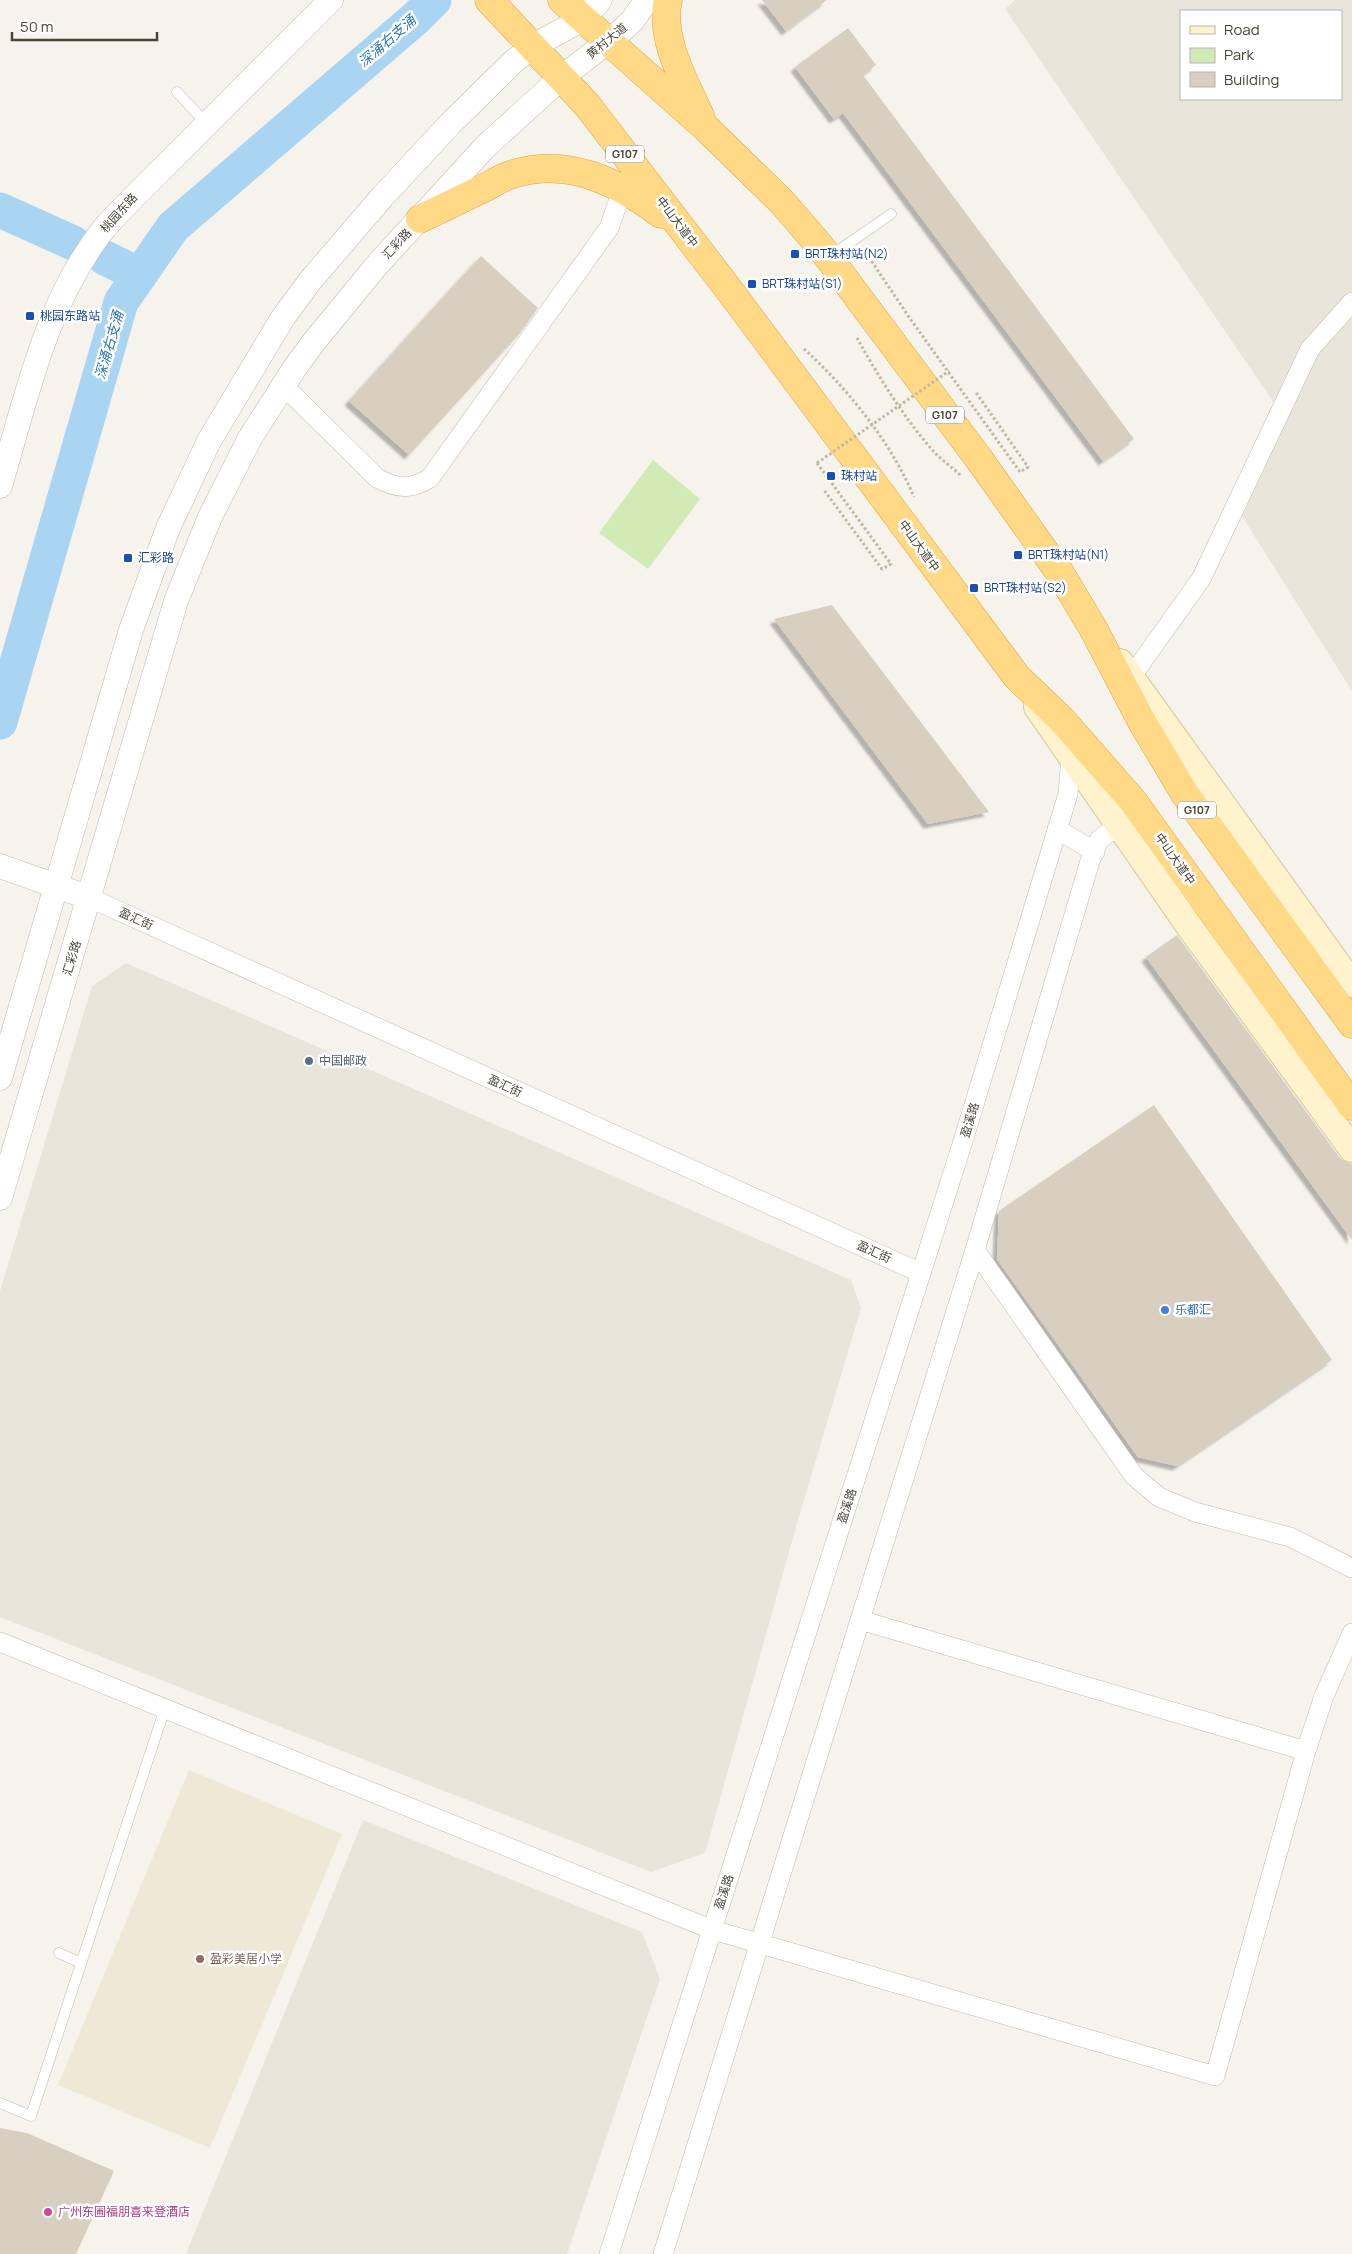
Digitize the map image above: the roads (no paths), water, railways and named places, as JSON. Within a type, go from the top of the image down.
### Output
[{"type":"highway","name":"中山大道中","points":[[489,0],[587,105],[685,232],[1017,677],[1062,720],[1133,800],[1348,1101]]},
{"type":"highway","name":"G107","points":[[562,0],[592,10],[608,43],[706,128],[782,202],[828,258],[979,459],[1060,573],[1142,722],[1185,794],[1352,1024]]},
{"type":"highway","points":[[668,0],[667,24],[671,44],[685,83],[706,128]]},
{"type":"highway","points":[[420,219],[512,174],[538,169],[565,170],[592,174],[623,188],[685,232]]},
{"type":"main road","points":[[1078,603],[1352,984]]},
{"type":"main road","points":[[1017,677],[1118,825],[1352,1149]]},
{"type":"street","name":"桃园东路","points":[[0,486],[41,349],[54,314],[70,282],[102,231],[332,0]]},
{"type":"street","name":"黄村大道","points":[[562,77],[608,43],[632,20],[647,0]]},
{"type":"street","points":[[0,1078],[131,630],[168,528],[210,441],[256,359],[310,281],[371,210],[482,91],[533,46],[592,10]]},
{"type":"street","name":"汇彩路","points":[[0,1198],[90,898],[163,643],[195,554],[228,479],[250,438],[283,386],[338,312],[377,265],[486,146],[562,77]]},
{"type":"street","points":[[283,386],[377,478],[388,484],[406,488],[418,486],[430,478],[609,228],[623,188]]},
{"type":"street","points":[[1131,676],[1201,579],[1310,349],[1352,302]]},
{"type":"street","name":"盈溪路","points":[[609,2254],[964,1138],[1068,794],[1071,756]]},
{"type":"street","points":[[77,813],[111,823]]},
{"type":"street","points":[[663,2254],[760,1945],[1095,852],[1099,840],[1118,825]]},
{"type":"street","points":[[1057,829],[1095,852]]},
{"type":"street","points":[[4,868],[90,898]]},
{"type":"street","name":"盈汇街","points":[[90,898],[921,1273]]},
{"type":"street","points":[[974,1250],[1134,1476],[1158,1497],[1196,1512],[1290,1537],[1352,1568]]},
{"type":"street","points":[[860,1620],[1306,1751]]},
{"type":"street","points":[[0,1642],[712,1930],[1215,2076],[1306,1751],[1324,1696],[1352,1633]]},
{"type":"lane","points":[[177,92],[207,124]]},
{"type":"lane","points":[[828,258],[891,214]]},
{"type":"lane","points":[[0,2103],[31,2116],[165,1708]]},
{"type":"lane","points":[[59,1953],[81,1963]]},
{"type":"waterway","name":"深涌右支涌","points":[[0,722],[121,302],[173,227],[417,17],[434,0]]},
{"type":"waterway","points":[[0,210],[73,243]]},
{"type":"waterway","points":[[105,258],[140,275]]},
{"type":"place","name":"BRT珠村站(N2)","points":[[795,254]]},
{"type":"place","name":"BRT珠村站(S1)","points":[[752,284]]},
{"type":"place","name":"桃园东路站","points":[[30,316]]},
{"type":"place","name":"珠村站","points":[[831,476]]},
{"type":"place","name":"BRT珠村站(N1)","points":[[1018,555]]},
{"type":"place","name":"汇彩路","points":[[128,558]]},
{"type":"place","name":"BRT珠村站(S2)","points":[[974,588]]},
{"type":"place","name":"中国邮政","points":[[309,1061]]},
{"type":"place","name":"乐都汇","points":[[1165,1310]]},
{"type":"place","name":"盈彩美居小学","points":[[200,1959]]},
{"type":"place","name":"广州东圃福朋喜来登酒店","points":[[48,2212]]}]
